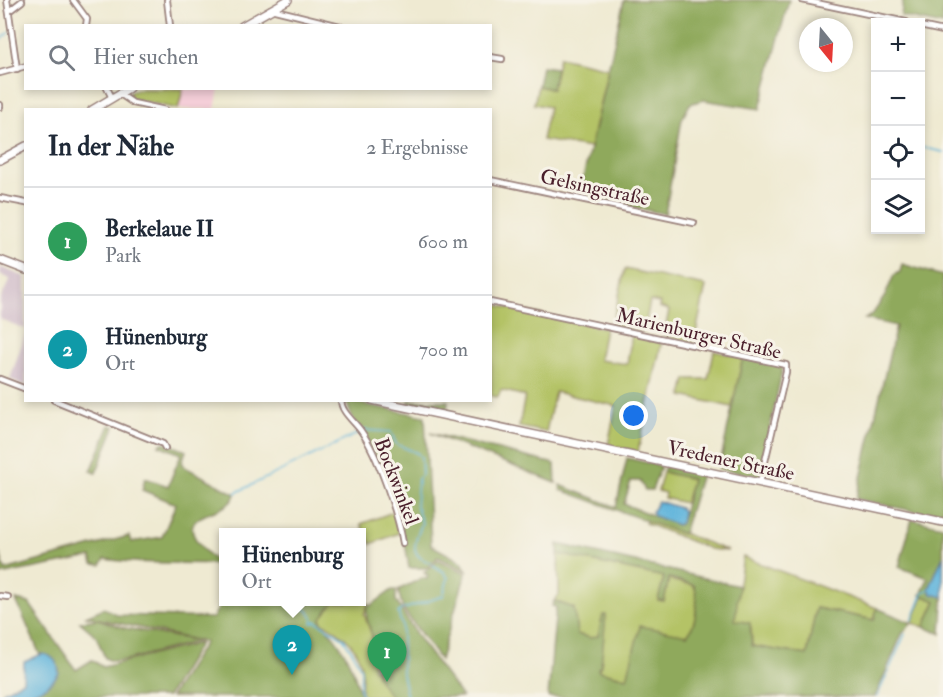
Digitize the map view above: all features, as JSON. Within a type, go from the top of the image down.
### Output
[{"type":"street","points":[[8,0],[17,69]]},
{"type":"street","points":[[9,11],[22,0]]},
{"type":"street","points":[[73,0],[87,19],[86,24]]},
{"type":"street","points":[[167,0],[170,24]]},
{"type":"street","points":[[245,24],[273,6],[288,0]]},
{"type":"street","points":[[802,0],[887,18]]},
{"type":"street","points":[[273,6],[333,24]]},
{"type":"street","points":[[925,27],[943,31]]},
{"type":"street","points":[[492,58],[502,60]]},
{"type":"street","points":[[0,73],[24,67]]},
{"type":"street","points":[[107,90],[112,98]]},
{"type":"street","points":[[95,108],[126,90]]},
{"type":"street","points":[[120,94],[127,100],[152,108]]},
{"type":"street","points":[[0,160],[24,147]]},
{"type":"street","name":"Gelsingstraße","points":[[492,180],[694,223]]},
{"type":"street","points":[[0,198],[24,203]]},
{"type":"street","points":[[0,260],[24,269]]},
{"type":"street","name":"Marienburger Straße","points":[[492,302],[786,364],[760,483]]},
{"type":"street","points":[[0,379],[24,388]]},
{"type":"street","points":[[59,402],[163,444],[165,448]]},
{"type":"street","name":"Bockwinkel","points":[[342,402],[344,410],[369,445],[397,519],[403,543]]},
{"type":"street","name":"Vredener Straße","points":[[381,402],[943,522]]},
{"type":"street","points":[[0,596],[8,597]]},
{"type":"shaded area","points":[[183,90],[219,90],[215,108],[178,108]]},
{"type":"shaded area","points":[[0,267],[24,277],[24,329],[0,319],[0,300],[10,279],[0,275]]},
{"type":"shaded area","points":[[24,337],[24,385],[10,379]]},
{"type":"green space","points":[[624,0],[789,0],[760,109],[703,100],[690,104],[682,119],[665,214],[579,196]]},
{"type":"green space","points":[[903,0],[943,0],[943,25],[925,21],[925,18],[901,16]]},
{"type":"green space","points":[[559,57],[608,68],[590,148],[542,140],[549,107],[534,104],[538,86],[552,89]]},
{"type":"green space","points":[[542,66],[556,68],[552,89],[538,86]]},
{"type":"green space","points":[[134,90],[183,90],[178,108],[129,98],[130,92]]},
{"type":"green space","points":[[902,264],[943,276],[943,517],[856,499],[896,326],[865,319],[872,315],[885,296],[894,275],[900,272]]},
{"type":"green space","points":[[625,269],[706,286],[694,342],[664,336],[669,310],[659,307],[660,303],[650,301],[644,331],[612,325]]},
{"type":"green space","points":[[492,304],[605,328],[599,360],[627,364],[632,334],[662,340],[638,452],[608,445],[616,406],[555,392],[546,432],[519,427],[525,396],[501,390],[498,397],[492,396]]},
{"type":"green space","points":[[714,351],[743,357],[732,407],[682,396],[686,379],[708,379]]},
{"type":"green space","points":[[743,357],[783,366],[760,476],[719,469]]},
{"type":"green space","points":[[347,402],[352,402],[425,416],[431,545],[462,562],[467,571],[438,557],[427,568],[409,568],[400,524],[386,480],[374,453],[348,408]]},
{"type":"green space","points":[[408,402],[448,402],[447,411]]},
{"type":"green space","points":[[110,425],[115,427],[96,473],[91,471]]},
{"type":"green space","points":[[430,433],[555,464],[556,483]]},
{"type":"green space","points":[[164,442],[186,451],[182,462],[185,467],[235,494],[231,502],[202,516],[195,522],[192,529],[196,540],[219,564],[148,563],[105,559],[101,565],[93,564],[91,557],[0,575],[0,554],[5,570],[129,536],[131,542],[162,537],[176,504],[142,490],[145,478],[168,486],[181,454],[159,445]]},
{"type":"green space","points":[[627,458],[661,466],[652,490],[645,490],[640,481],[631,481],[624,504],[677,525],[681,523],[692,479],[663,472],[665,466],[701,474],[683,534],[561,490],[560,485],[616,507]]},
{"type":"green space","points":[[663,472],[692,479],[685,503],[664,498],[665,493],[658,491]]},
{"type":"green space","points":[[393,512],[399,533],[371,544],[366,528],[363,528],[361,524]]},
{"type":"green space","points":[[647,519],[728,551],[710,549],[645,523]]},
{"type":"green space","points":[[912,519],[943,526],[943,556],[930,586],[943,597],[941,634],[924,627],[936,601],[921,595],[928,578],[899,567]]},
{"type":"green space","points":[[558,544],[739,586],[735,620],[750,623],[752,646],[807,655],[816,608],[874,620],[877,608],[912,623],[902,634],[875,697],[674,697],[658,693],[656,697],[548,697],[556,607],[552,606],[554,601],[574,608],[577,634],[590,638],[598,636],[603,615],[606,615],[599,671],[627,678],[640,626],[687,635],[695,618],[697,604],[694,585],[669,578],[664,601],[658,600],[664,577],[558,554]]},
{"type":"green space","points":[[558,554],[664,577],[658,600],[664,601],[669,577],[673,581],[694,585],[696,611],[693,625],[687,635],[681,635],[627,678],[599,671],[603,616],[598,636],[590,638],[577,634],[574,608],[554,601],[559,595]]},
{"type":"green space","points":[[743,557],[877,608],[874,620],[816,608],[807,655],[752,646],[751,627],[735,620],[734,616]]},
{"type":"green space","points":[[438,560],[466,573],[440,660],[403,609],[398,590],[422,578],[427,579],[428,575],[424,573]]},
{"type":"green space","points":[[392,590],[396,590],[396,601],[418,637],[462,697],[392,697],[380,682],[367,620],[368,604],[370,606]]},
{"type":"green space","points":[[923,596],[936,600],[924,627],[912,623]]},
{"type":"green space","points":[[16,600],[29,603],[76,670],[92,660],[103,667],[200,643],[167,697],[25,697],[53,680],[59,670],[40,655]]},
{"type":"green space","points":[[366,603],[368,604],[364,614],[372,636],[373,669],[423,697],[362,696],[362,672],[358,655],[343,636],[321,622],[320,618],[330,606],[366,606]]},
{"type":"green space","points":[[219,606],[331,606],[321,618],[321,622],[336,639],[347,657],[361,697],[170,697],[205,642],[86,616],[104,608],[118,615],[213,618]]},
{"type":"green space","points":[[97,619],[125,628],[199,641],[126,660],[111,661],[105,658],[96,636],[80,622]]},
{"type":"water","points":[[658,501],[680,508],[683,512],[681,523],[677,525],[654,516],[652,511]]},
{"type":"water","points":[[943,556],[943,597],[932,594],[929,589]]},
{"type":"water","points":[[42,654],[56,662],[59,673],[54,680],[33,692],[0,697],[3,692],[23,681],[24,662]]},
{"type":"waterway","points":[[0,40],[10,32]]},
{"type":"waterway","points":[[925,148],[943,152]]},
{"type":"waterway","points":[[363,430],[391,432],[396,444],[421,457],[422,475],[418,479],[416,506],[422,523],[415,548],[418,556],[431,563]]},
{"type":"waterway","points":[[235,493],[359,433]]},
{"type":"waterway","points":[[404,609],[443,596],[448,578],[444,572],[433,565]]},
{"type":"waterway","points":[[912,621],[923,593],[929,589]]},
{"type":"waterway","points":[[298,606],[307,610],[313,618],[312,623],[316,621],[343,638],[361,669],[360,692],[363,697]]},
{"type":"waterway","points":[[402,609],[398,613],[402,625],[402,674],[407,697]]},
{"type":"waterway","points":[[877,697],[905,634]]},
{"type":"place","name":"Hünenburg","points":[[292,675]]},
{"type":"place","name":"Berkelaue II","points":[[387,682]]}]
